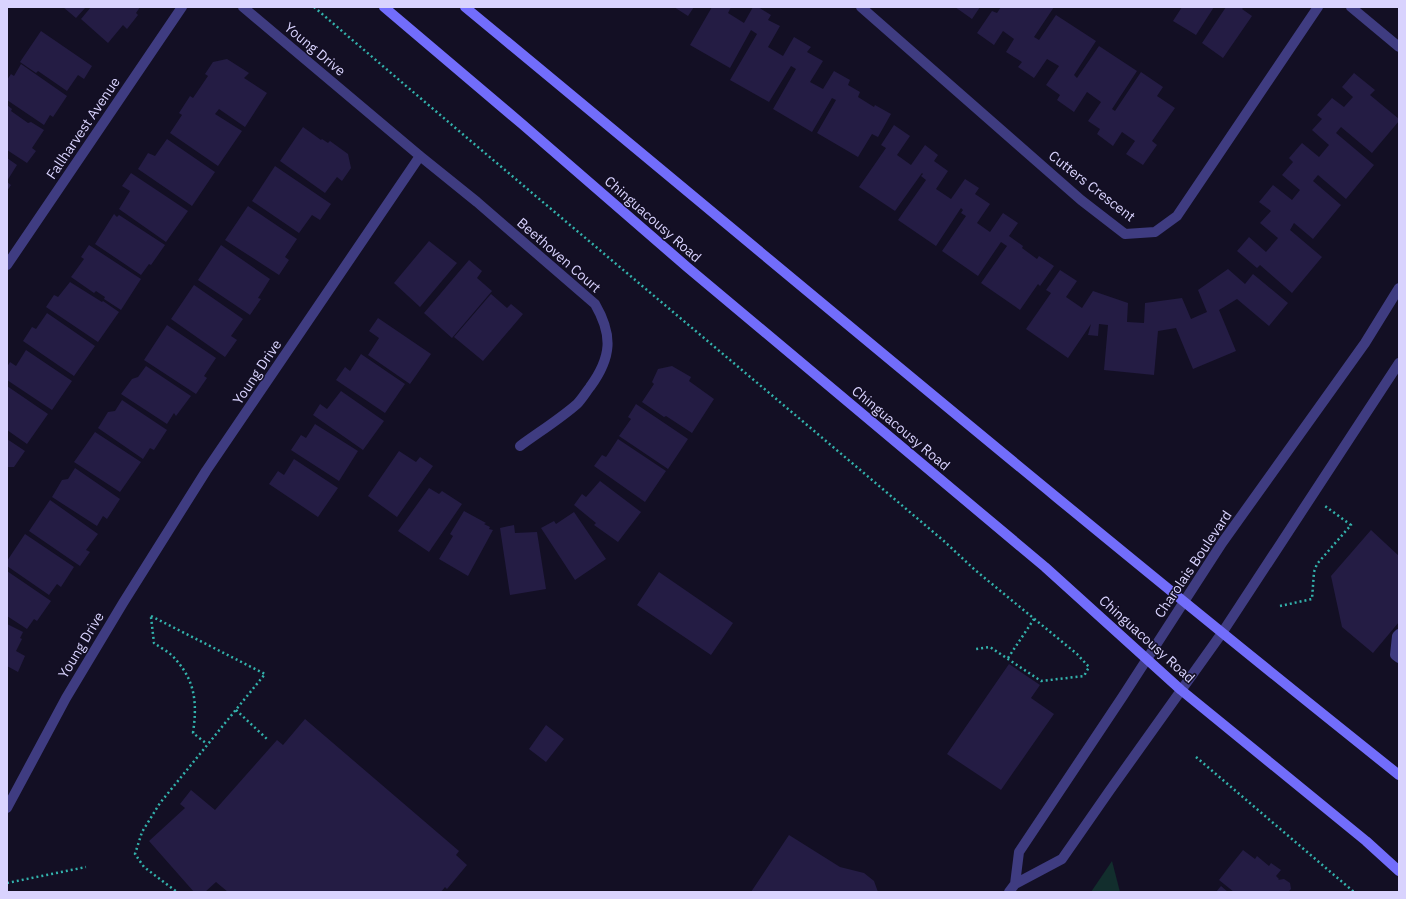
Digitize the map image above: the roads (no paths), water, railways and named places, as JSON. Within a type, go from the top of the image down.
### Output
[{"type":"main road","name":"Chinguacousy Road","points":[[384,7],[687,267],[1045,568],[1181,690],[1366,841],[1399,871]]},
{"type":"main road","points":[[465,7],[1184,602],[1399,775]]},
{"type":"street","name":"Fallharvest Avenue","points":[[7,265],[182,7]]},
{"type":"street","name":"Young Drive","points":[[7,808],[70,692],[123,603],[206,471],[420,156],[243,7]]},
{"type":"street","name":"Cutters Crescent","points":[[861,7],[1081,200],[1125,234],[1155,232],[1177,216],[1318,7]]},
{"type":"street","points":[[1351,7],[1399,47]]},
{"type":"street","name":"Beethoven Court","points":[[420,156],[477,202],[594,304],[603,318],[607,333],[606,357],[598,376],[578,403],[520,446]]},
{"type":"street","name":"Charolais Boulevard","points":[[1012,888],[1019,852],[1222,543],[1365,343],[1399,288]]},
{"type":"street","name":"Charolais Boulevard","points":[[1012,888],[1062,859],[1222,633],[1399,363]]},
{"type":"street","points":[[1399,634],[1395,655],[1399,658]]}]
